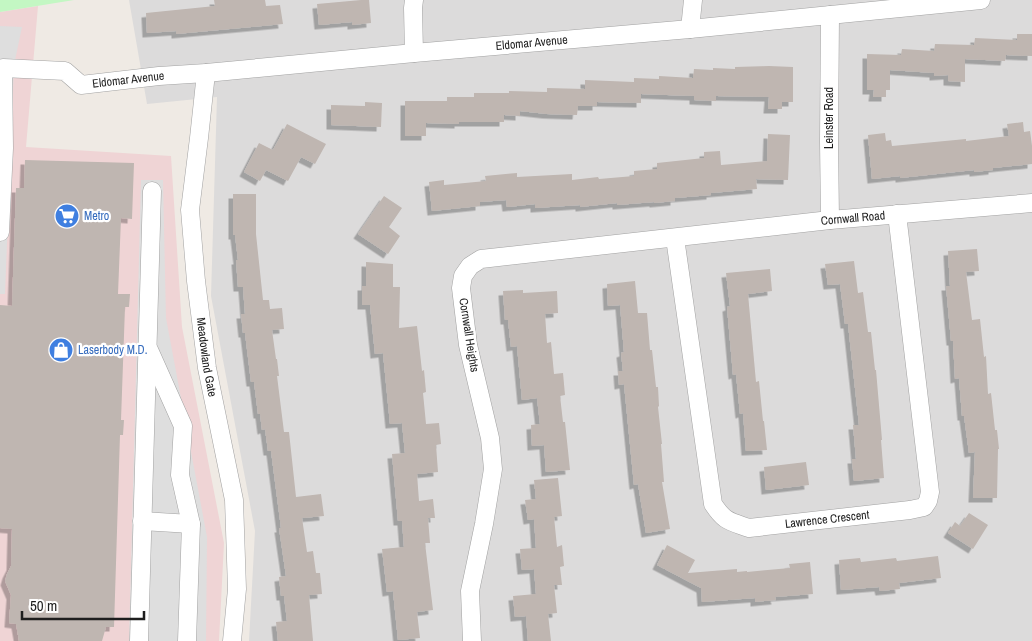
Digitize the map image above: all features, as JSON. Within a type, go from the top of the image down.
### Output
[{"type":"street","points":[[414,0],[414,53]]},
{"type":"street","points":[[690,29],[693,0]]},
{"type":"street","name":"Eldomar Avenue","points":[[0,232],[4,148],[2,68],[65,70],[81,85],[159,76],[690,29],[981,0]]},
{"type":"street","name":"Leinster Road","points":[[830,15],[830,220]]},
{"type":"street","name":"Meadowland Gate","points":[[206,73],[200,138],[190,210],[196,281],[208,368],[234,500],[237,589],[232,641]]},
{"type":"street","points":[[139,641],[152,191]]},
{"type":"street","name":"Cornwall Road","points":[[675,238],[830,220],[1032,203]]},
{"type":"street","name":"Lawrence Crescent","points":[[675,238],[713,504],[722,516],[730,522],[749,528],[806,522],[910,510],[924,507],[928,500],[930,492],[898,214]]},
{"type":"street","name":"Cornwall Heights","points":[[472,641],[470,591],[493,469],[490,438],[468,345],[461,288],[463,276],[470,266],[481,259],[675,238]]},
{"type":"street","points":[[147,345],[183,426],[180,475],[190,524],[187,641]]},
{"type":"street","points":[[142,522],[190,524]]},
{"type":"shaded area","points":[[129,0],[1032,0],[1032,641],[249,641],[255,531],[211,296],[217,97],[147,104]]},
{"type":"shaded area","points":[[38,6],[26,147],[171,156],[182,327],[224,543],[219,641],[0,641],[0,12]]},
{"type":"shaded area","points":[[0,26],[22,27],[14,65],[5,294],[0,294]]},
{"type":"shaded area","points":[[141,180],[163,180],[166,318],[207,537],[206,641],[129,641]]},
{"type":"green space","points":[[0,0],[74,0],[0,12]]},
{"type":"building","points":[[214,0],[265,0],[266,6],[280,5],[283,24],[176,34],[176,31],[147,33],[146,13],[215,6]]},
{"type":"building","points":[[369,0],[371,23],[352,25],[352,22],[319,25],[317,4]]},
{"type":"building","points":[[1017,34],[1032,34],[1032,56],[1006,55],[1005,61],[965,59],[965,82],[948,81],[948,75],[934,76],[934,73],[890,70],[890,90],[886,90],[886,97],[873,97],[874,90],[867,90],[867,54],[901,55],[902,49],[934,51],[935,44],[974,45],[975,38],[1017,40]]},
{"type":"building","points":[[735,67],[793,67],[793,102],[782,102],[782,109],[768,109],[769,97],[716,96],[716,101],[694,100],[694,96],[641,94],[641,103],[597,102],[597,106],[578,106],[577,115],[520,111],[520,116],[504,115],[504,122],[426,123],[426,136],[405,136],[405,101],[447,101],[447,97],[474,97],[474,93],[509,93],[509,91],[547,92],[547,88],[585,89],[585,80],[634,82],[634,78],[659,79],[659,76],[693,78],[694,69],[713,70],[713,68],[735,69]]},
{"type":"building","points":[[365,102],[382,103],[381,127],[331,125],[331,105],[365,106]]},
{"type":"building","points":[[1023,122],[1024,132],[1030,131],[1032,164],[974,172],[974,170],[872,179],[868,135],[885,133],[886,141],[891,140],[892,146],[966,139],[966,141],[1009,136],[1007,124]]},
{"type":"building","points":[[287,124],[326,144],[315,164],[301,157],[288,181],[266,170],[260,181],[244,172],[259,143],[273,150]]},
{"type":"building","points":[[768,134],[790,135],[788,180],[756,179],[757,189],[711,193],[711,195],[675,198],[675,201],[654,203],[617,205],[617,203],[580,207],[580,205],[535,208],[535,204],[507,207],[506,200],[480,202],[480,206],[432,211],[429,182],[444,180],[444,185],[486,181],[485,176],[517,173],[517,177],[572,174],[572,180],[634,176],[634,171],[657,169],[657,163],[704,158],[704,152],[720,151],[721,165],[767,161]]},
{"type":"building","points":[[25,160],[134,163],[132,219],[121,218],[118,294],[130,294],[129,307],[125,307],[121,420],[124,420],[123,435],[120,435],[114,627],[106,627],[102,641],[19,641],[16,624],[9,623],[11,595],[5,581],[11,566],[12,529],[0,528],[0,305],[12,306],[16,188],[24,188]]},
{"type":"building","points":[[233,194],[256,194],[256,234],[263,300],[269,300],[270,309],[282,308],[284,329],[272,330],[279,376],[277,376],[284,432],[289,432],[296,497],[321,494],[324,516],[302,518],[307,552],[313,551],[316,573],[320,573],[322,594],[309,595],[313,641],[278,641],[276,622],[287,621],[284,596],[281,596],[279,577],[286,576],[271,451],[268,451],[265,429],[262,430],[260,414],[258,414],[254,382],[251,382],[245,333],[243,333],[241,314],[245,314],[243,287],[238,287],[236,260],[238,260],[235,235],[233,235]]},
{"type":"building","points":[[384,196],[402,208],[389,227],[400,236],[388,254],[358,234]]},
{"type":"building","points":[[977,249],[979,271],[966,272],[972,320],[980,319],[984,357],[986,356],[988,394],[991,393],[995,430],[997,430],[999,449],[997,498],[973,498],[975,452],[969,453],[964,416],[962,416],[959,378],[955,379],[953,341],[951,341],[946,286],[950,286],[948,251]]},
{"type":"building","points":[[854,261],[858,293],[863,292],[868,332],[871,332],[876,370],[884,478],[854,481],[852,459],[856,459],[853,425],[859,425],[848,324],[845,324],[840,284],[828,285],[825,264]]},
{"type":"building","points":[[366,262],[393,264],[393,287],[400,287],[399,328],[417,326],[422,371],[424,370],[426,392],[423,393],[426,424],[439,423],[441,444],[436,445],[438,472],[417,474],[419,501],[433,499],[435,518],[428,518],[430,543],[425,543],[433,610],[417,612],[420,638],[398,640],[393,591],[387,592],[382,549],[404,547],[402,521],[398,521],[392,454],[405,453],[402,423],[390,424],[383,353],[375,354],[370,305],[362,305],[362,286],[366,286]]},
{"type":"building","points":[[770,269],[772,291],[748,294],[756,382],[759,381],[767,450],[746,451],[743,413],[740,414],[736,374],[733,375],[727,307],[730,306],[726,273]]},
{"type":"building","points":[[635,281],[638,313],[647,313],[650,350],[652,350],[656,387],[658,387],[664,482],[662,482],[670,529],[646,533],[638,484],[634,485],[624,384],[619,385],[618,371],[623,371],[621,353],[624,352],[620,305],[608,306],[607,284]]},
{"type":"building","points":[[523,290],[523,293],[557,291],[558,313],[545,314],[547,343],[551,342],[554,374],[563,373],[565,395],[560,396],[570,470],[546,472],[544,445],[532,446],[531,425],[540,424],[537,398],[522,400],[517,346],[511,347],[508,320],[505,320],[503,291]]},
{"type":"building","points":[[806,462],[809,485],[766,490],[764,467]]},
{"type":"building","points":[[558,478],[562,516],[554,517],[557,547],[562,545],[564,566],[560,567],[562,585],[554,585],[557,613],[548,614],[551,641],[528,641],[526,616],[515,617],[513,596],[536,594],[534,569],[522,570],[520,549],[536,548],[534,519],[528,520],[525,500],[536,499],[534,480]]},
{"type":"building","points":[[969,513],[988,525],[973,549],[948,533],[955,522],[960,526]]},
{"type":"building","points":[[667,545],[695,560],[688,573],[737,569],[737,572],[747,572],[790,568],[789,564],[810,562],[813,594],[775,597],[776,600],[755,602],[755,598],[702,602],[701,588],[657,565]]},
{"type":"building","points":[[938,556],[941,578],[899,583],[900,589],[880,591],[879,587],[841,590],[839,560],[860,558],[861,562],[896,558],[897,561]]},
{"type":"place","name":"Metro","points":[[67,216]]},
{"type":"place","name":"Laserbody M.D.","points":[[61,350]]}]
